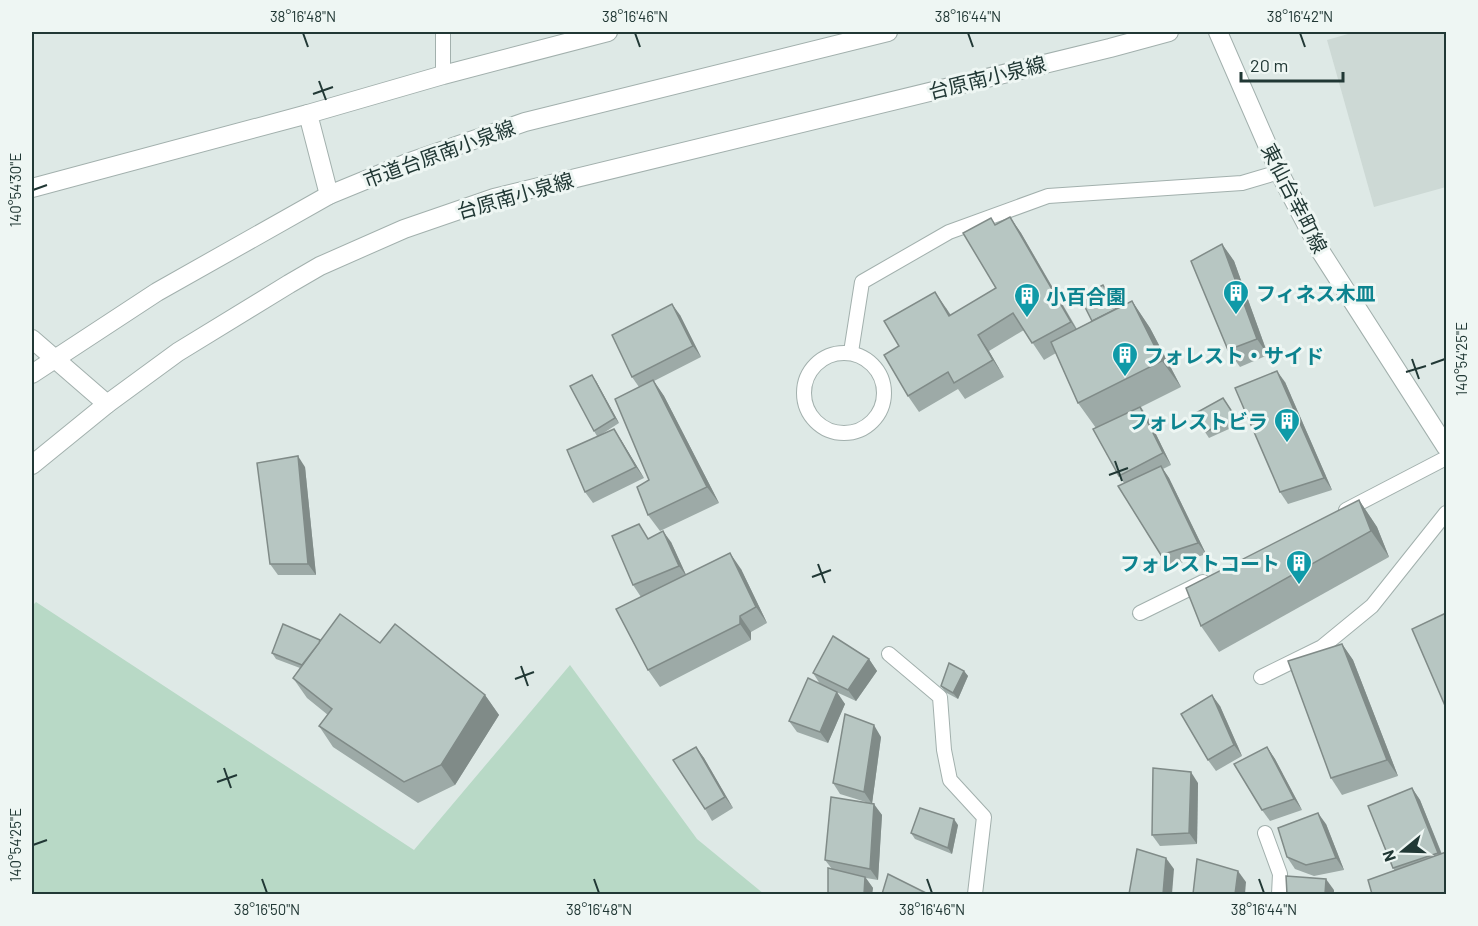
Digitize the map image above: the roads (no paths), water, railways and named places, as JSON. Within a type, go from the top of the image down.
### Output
[{"type":"street","points":[[32,188],[608,32]]},
{"type":"street","name":"市道台原南小泉線","points":[[32,374],[157,292],[329,195],[406,163],[525,122],[888,32]]},
{"type":"street","name":"台原南小泉線","points":[[32,465],[178,352],[320,266],[404,230],[494,198],[1169,32]]},
{"type":"street","name":"東仙台幸町線","points":[[1218,32],[1279,171],[1321,252],[1446,447]]},
{"type":"street","points":[[308,114],[329,195]]},
{"type":"street","points":[[32,339],[107,405]]},
{"type":"lane","points":[[443,32],[443,75]]},
{"type":"lane","points":[[851,352],[862,282],[949,232],[1048,196],[1242,183],[1279,171]]},
{"type":"lane","points":[[851,352],[863,356],[874,364],[885,388],[884,401],[879,413],[871,423],[860,430],[847,433],[834,432],[822,427],[812,418],[805,405],[803,392],[806,378],[813,366],[824,357],[851,352]]},
{"type":"lane","points":[[1338,515],[1446,458]]},
{"type":"lane","points":[[1261,677],[1322,647],[1372,606],[1446,513]]},
{"type":"lane","points":[[1140,613],[1213,577]]},
{"type":"lane","points":[[888,654],[940,697],[944,750],[950,780],[984,817],[975,894]]},
{"type":"lane","points":[[1265,833],[1280,874],[1279,894]]},
{"type":"place","name":"フィネス木皿","points":[[1236,316]]},
{"type":"place","name":"小百合園","points":[[1027,319]]},
{"type":"place","name":"フォレスト・サイド","points":[[1125,378]]},
{"type":"place","name":"フォレストビラ","points":[[1287,444]]},
{"type":"place","name":"フォレストコート","points":[[1299,586]]}]
